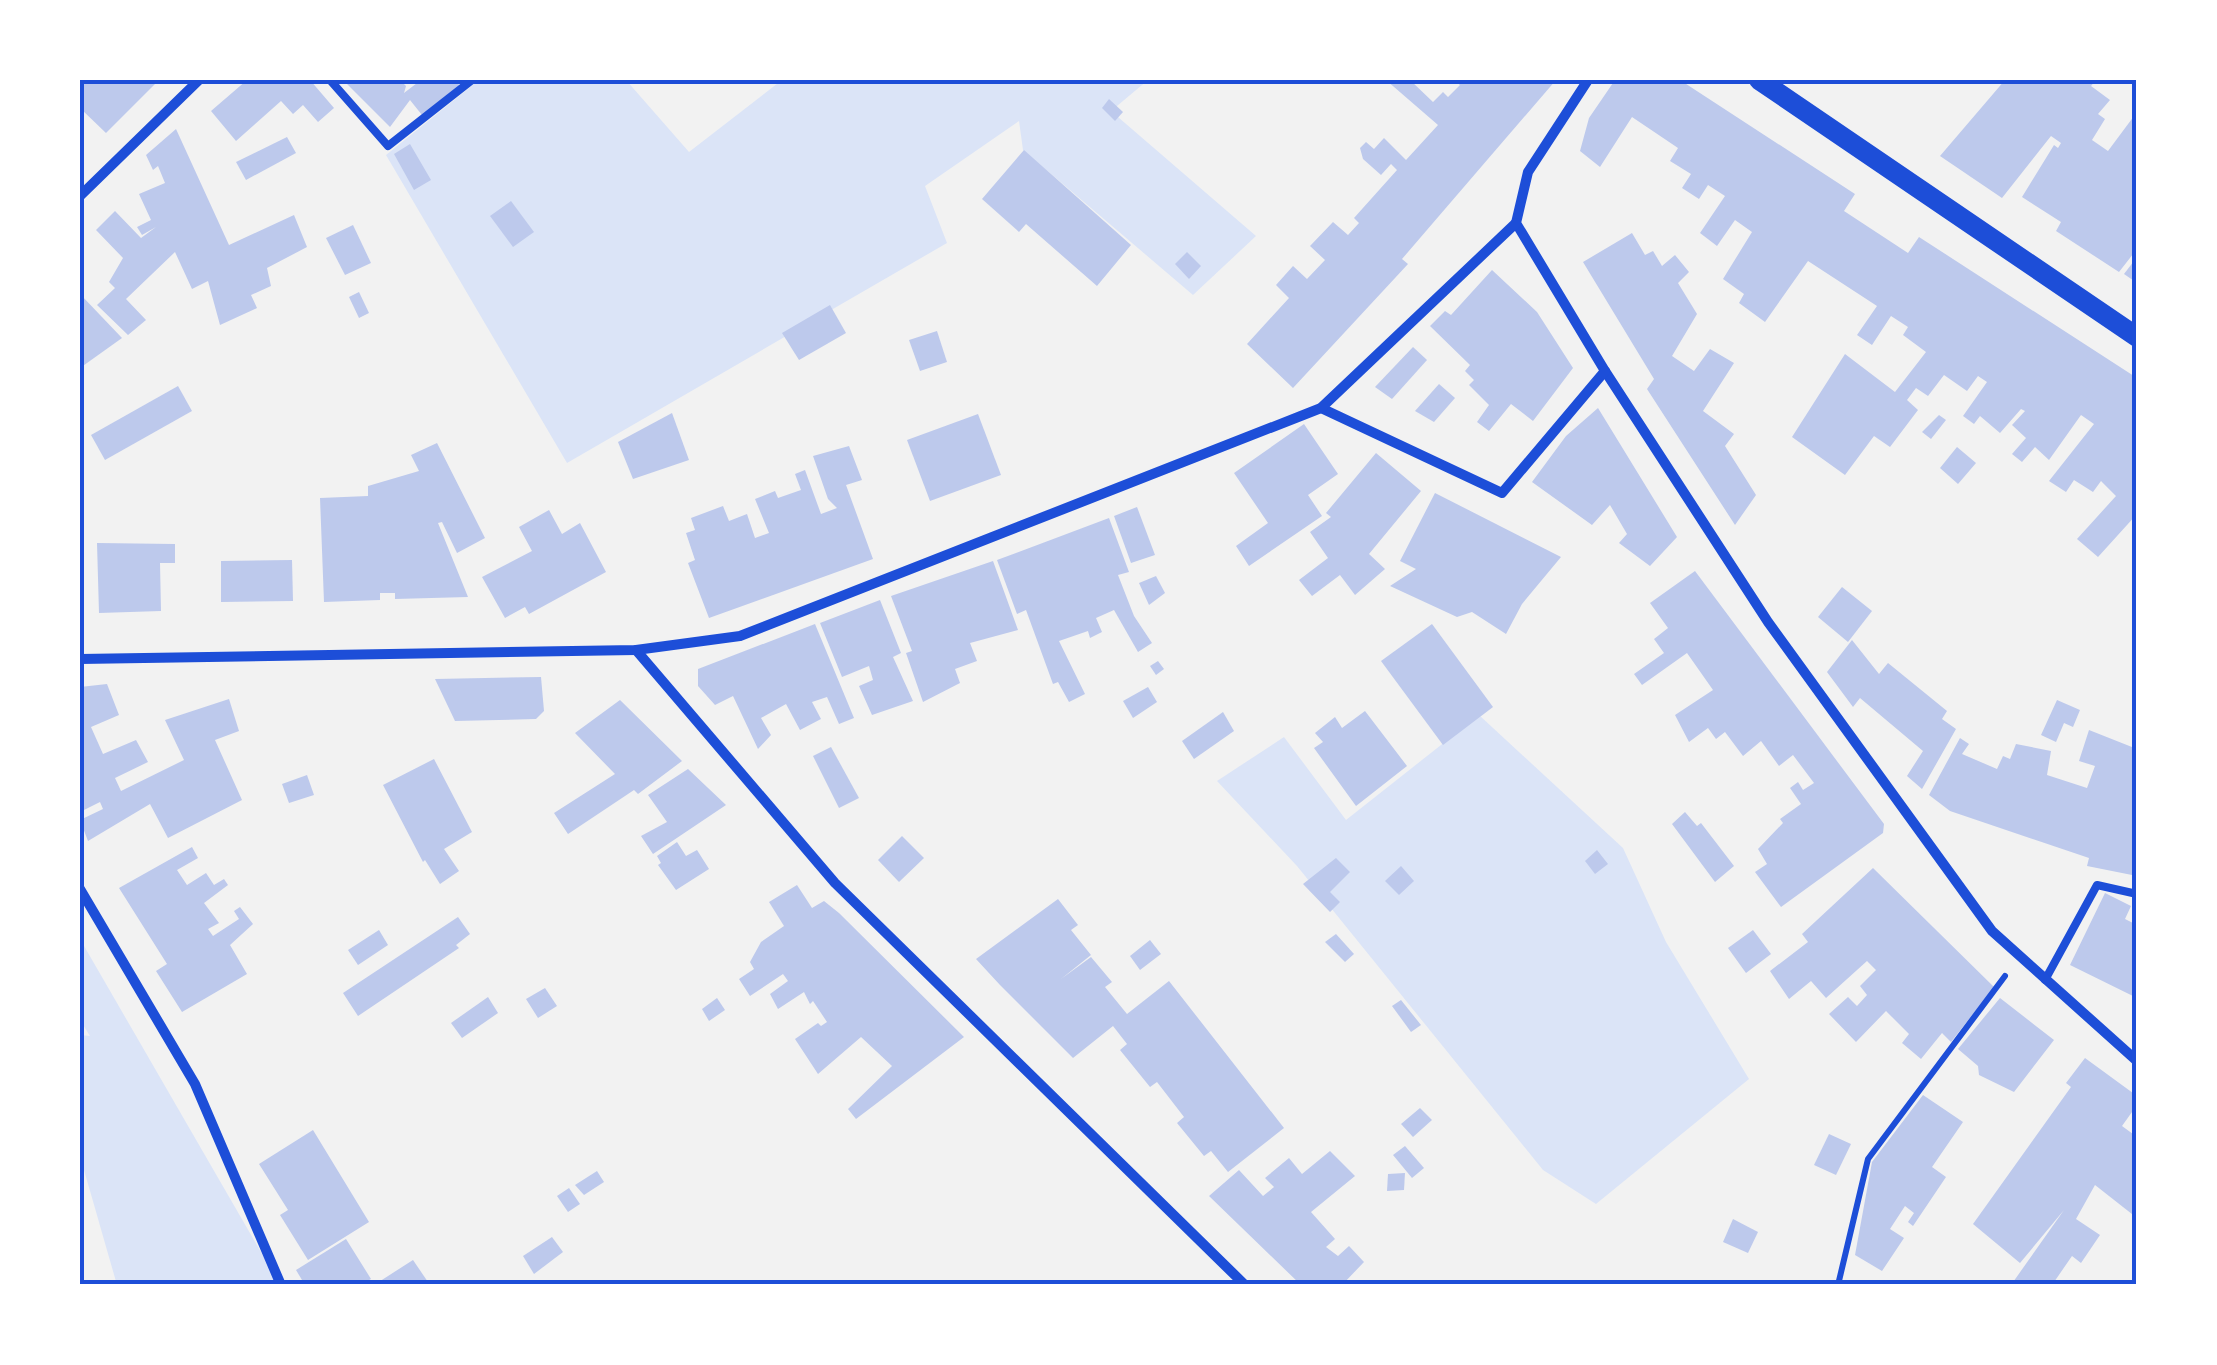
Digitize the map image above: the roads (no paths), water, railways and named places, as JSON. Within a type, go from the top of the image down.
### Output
[{"type":"main road","points":[[1760,80],[2137,337]]},
{"type":"street","points":[[80,196],[199,80]]},
{"type":"street","points":[[80,658],[636,650],[740,636],[1321,408],[1516,223],[1528,172],[1588,80]]},
{"type":"street","points":[[1516,223],[1605,371],[1768,622],[1992,931],[2137,1061]]},
{"type":"street","points":[[1321,408],[1502,493],[1605,371]]},
{"type":"street","points":[[636,650],[835,883],[1245,1285]]},
{"type":"street","points":[[80,888],[195,1084],[281,1285]]},
{"type":"lane","points":[[330,80],[388,146],[472,80]]},
{"type":"lane","points":[[2045,980],[2096,885],[2137,894]]}]
